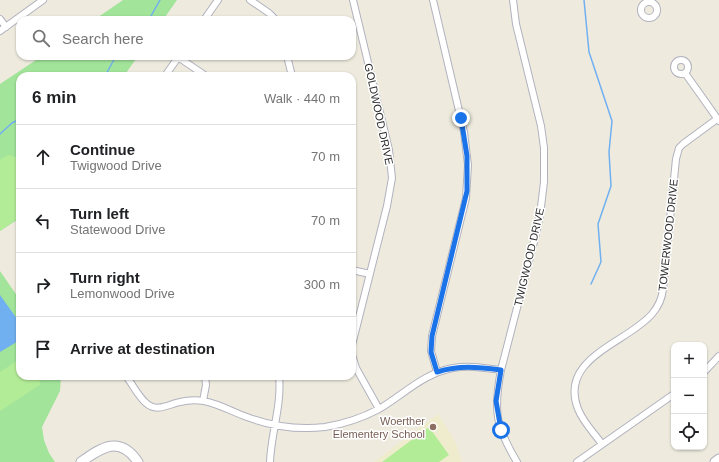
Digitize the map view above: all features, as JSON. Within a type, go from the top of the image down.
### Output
[{"type":"street","points":[[20,16],[42,0]]},
{"type":"street","points":[[207,16],[218,0]]},
{"type":"street","points":[[250,0],[272,16]]},
{"type":"street","name":"GOLDWOOD DRIVE","points":[[353,0],[389,150],[392,169],[392,178],[387,206],[356,329]]},
{"type":"street","points":[[433,0],[464,132],[468,160],[466,198],[432,336],[431,352],[437,372]]},
{"type":"street","name":"TWIGWOOD DRIVE","points":[[513,0],[516,24],[541,126],[544,148],[543,194],[535,238],[501,370],[496,401],[498,419],[504,439],[517,462]]},
{"type":"street","points":[[0,19],[3,29],[16,19]]},
{"type":"street","points":[[168,72],[177,60]]},
{"type":"street","points":[[183,60],[200,72]]},
{"type":"street","points":[[289,60],[291,72]]},
{"type":"street","points":[[685,73],[718,120]]},
{"type":"street","name":"TOWERWOOD DRIVE","points":[[602,444],[582,418],[574,393],[576,378],[592,358],[645,320],[656,308],[662,297],[676,159],[679,148],[718,120]]},
{"type":"street","points":[[356,271],[370,274]]},
{"type":"street","points":[[707,369],[719,356]]},
{"type":"street","points":[[129,380],[146,403],[150,406],[159,408],[188,400],[203,401],[254,420],[298,428],[324,427],[349,422],[379,409],[437,372],[452,368],[470,366],[501,370]]},
{"type":"street","points":[[356,368],[379,409]]},
{"type":"street","points":[[203,401],[206,380]]},
{"type":"street","points":[[270,462],[280,394],[279,380]]},
{"type":"street","points":[[577,462],[671,396]]},
{"type":"street","points":[[80,462],[102,448],[115,446],[129,450],[138,462]]},
{"type":"street","points":[[715,462],[719,459]]},
{"type":"shaded area","name":"Woerther Elementery School","points":[[438,414],[455,441],[462,462],[374,462]]},
{"type":"green space","points":[[123,0],[177,0],[166,16],[100,16]]},
{"type":"green space","points":[[36,60],[135,60],[127,72],[18,72]]},
{"type":"green space","points":[[16,73],[16,221],[0,231],[0,84]]},
{"type":"green space","points":[[8,155],[16,157],[16,219],[0,231],[0,160]]},
{"type":"green space","points":[[0,271],[16,294],[16,380],[61,380],[60,391],[42,427],[44,440],[49,453],[55,462],[0,462]]},
{"type":"green space","points":[[16,362],[16,380],[38,380],[41,384],[0,411],[0,372]]},
{"type":"green space","points":[[429,427],[449,455],[439,462],[382,462]]},
{"type":"water","points":[[0,295],[16,317],[16,342],[0,352]]},
{"type":"waterway","points":[[151,16],[160,0]]},
{"type":"waterway","points":[[584,0],[589,52],[612,121],[609,152],[611,186],[598,224],[601,262],[591,284]]},
{"type":"waterway","points":[[107,72],[114,60]]},
{"type":"waterway","points":[[0,134],[16,121]]},
{"type":"place","name":"Woerther Elementery School","points":[[433,427]]},
{"type":"route","points":[[461,118],[467,146],[467,191],[432,336],[431,352],[437,372],[452,368],[470,366],[501,370],[496,409],[501,430]]}]
